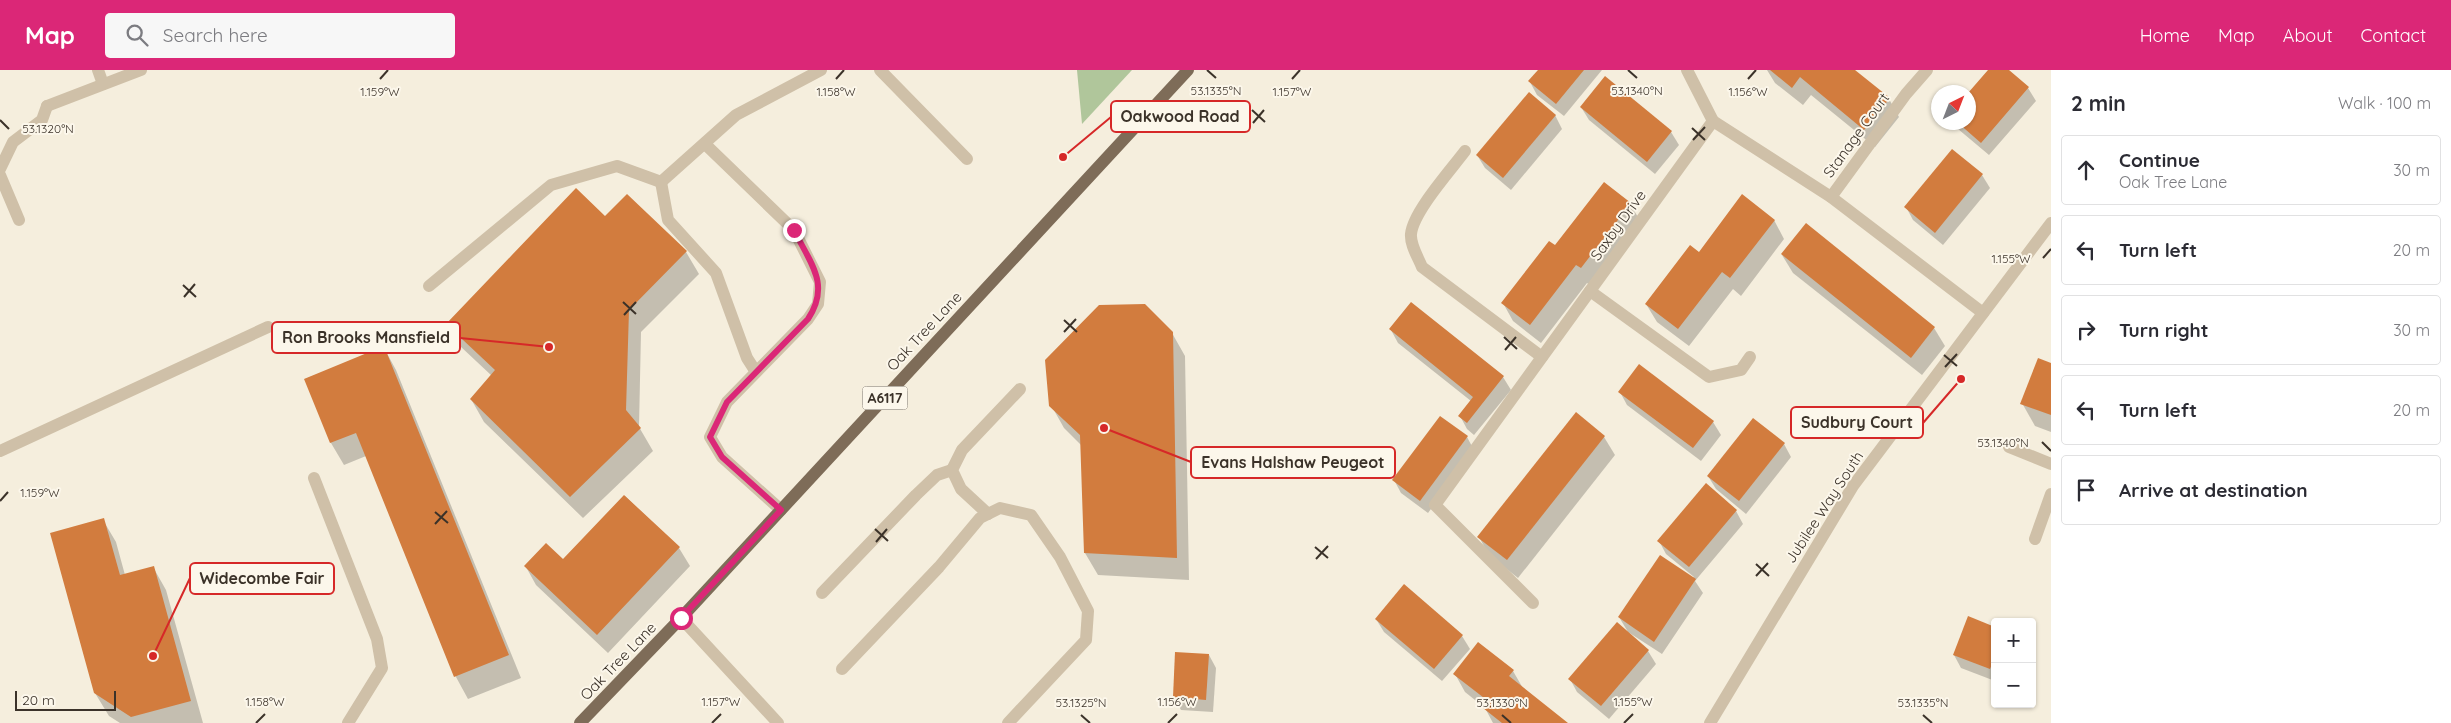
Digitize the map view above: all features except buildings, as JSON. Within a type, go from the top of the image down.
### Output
[{"type":"main road","name":"Oak Tree Lane","points":[[580,723],[681,618],[1188,70]]},
{"type":"street","points":[[98,70],[103,84]]},
{"type":"street","points":[[0,168],[13,142],[42,120],[47,106],[141,70]]},
{"type":"street","points":[[661,182],[736,115],[821,70]]},
{"type":"street","points":[[880,70],[967,159]]},
{"type":"street","points":[[1686,70],[1713,121],[1831,197],[1983,313]]},
{"type":"street","name":"Stanage Court","points":[[1831,197],[1906,94],[1927,70]]},
{"type":"street","name":"Saxby Drive","points":[[1533,603],[1435,505],[1713,121]]},
{"type":"street","points":[[705,144],[794,230],[820,282],[818,304],[808,319],[727,402],[710,437],[722,457],[781,510]]},
{"type":"street","points":[[1465,151],[1414,220],[1410,236],[1415,253],[1422,267],[1542,357]]},
{"type":"street","points":[[429,286],[551,185],[617,166],[661,182]]},
{"type":"street","points":[[0,175],[18,220]]},
{"type":"street","points":[[661,182],[668,220],[716,273],[747,358],[756,372]]},
{"type":"street","name":"Jubilee Way South","points":[[1710,723],[1853,486],[2051,223]]},
{"type":"street","points":[[1590,291],[1709,377],[1741,370],[1750,357]]},
{"type":"street","points":[[0,451],[268,327]]},
{"type":"street","points":[[822,593],[916,494],[937,475],[952,470],[962,450],[1020,389]]},
{"type":"street","points":[[2009,447],[2051,464]]},
{"type":"street","points":[[952,470],[961,488],[988,514]]},
{"type":"street","points":[[314,478],[377,639],[382,668],[348,723]]},
{"type":"street","points":[[2035,539],[2051,494]]},
{"type":"street","points":[[842,669],[939,567],[980,518],[1000,508],[1031,515],[1060,557],[1088,611],[1086,640],[1008,723]]},
{"type":"street","points":[[681,618],[778,723]]},
{"type":"green space","points":[[1077,70],[1132,70],[1082,124]]},
{"type":"place","name":"Oakwood Road","points":[[1063,157]]},
{"type":"place","name":"Ron Brooks Mansfield","points":[[549,347]]},
{"type":"place","name":"Sudbury Court","points":[[1961,379]]},
{"type":"place","name":"Evans Halshaw Peugeot","points":[[1104,428]]},
{"type":"place","name":"Widecombe Fair","points":[[153,656]]},
{"type":"route","points":[[681,618],[781,510],[722,457],[710,437],[727,402],[808,319],[818,304],[820,282],[794,230]]}]
